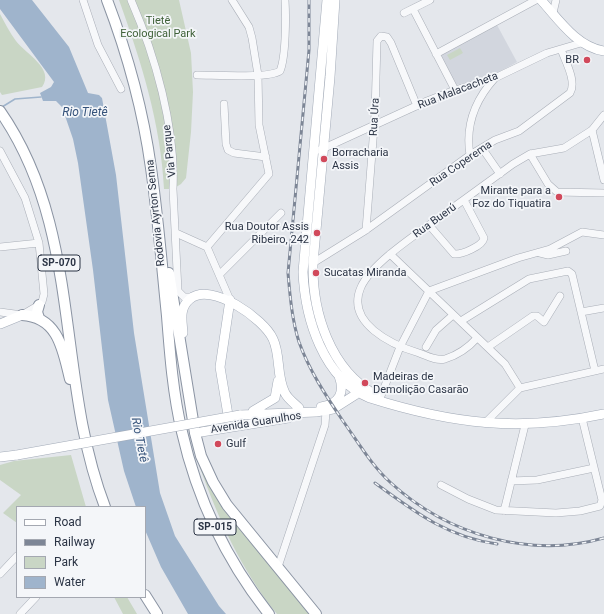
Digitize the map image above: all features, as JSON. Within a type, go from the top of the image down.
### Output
[{"type":"highway","name":"Rodovia Ayrton Senna","points":[[107,0],[123,42],[141,109],[151,169],[172,372],[181,431],[191,466],[209,516],[233,562],[269,614]]},
{"type":"highway","name":"SP-070","points":[[2,114],[21,144],[32,168],[50,221],[60,266],[81,419],[106,506]]},
{"type":"highway","points":[[157,225],[163,236],[195,433],[201,456],[226,505],[316,614]]},
{"type":"highway","points":[[39,305],[39,318]]},
{"type":"highway","points":[[22,315],[39,318],[51,329],[63,347],[81,419]]},
{"type":"highway","points":[[146,597],[157,614]]},
{"type":"main road","points":[[327,0],[303,261],[314,332],[322,350],[338,373],[370,398]]},
{"type":"main road","points":[[335,0],[324,149],[313,263],[308,288],[329,343],[346,370],[360,389],[382,400]]},
{"type":"main road","points":[[541,0],[581,43],[596,50],[604,51]]},
{"type":"main road","points":[[303,261],[313,263]]},
{"type":"main road","points":[[181,348],[183,339],[183,306],[192,297],[211,294],[230,300],[270,333],[274,341],[279,372],[285,393],[299,408]]},
{"type":"main road","points":[[230,300],[220,366],[230,427]]},
{"type":"main road","points":[[0,324],[22,315]]},
{"type":"main road","points":[[253,411],[275,398],[279,372]]},
{"type":"main road","name":"Avenida Guarulhos","points":[[240,415],[253,411],[326,406],[338,399],[342,391],[343,387],[338,373]]},
{"type":"main road","name":"Avenida Guarulhos","points":[[240,415],[326,411],[334,409],[346,402],[360,389]]},
{"type":"main road","points":[[346,402],[370,398],[382,400],[432,415],[485,423],[525,425],[604,414]]},
{"type":"main road","name":"Avenida Guarulhos","points":[[195,433],[316,412]]},
{"type":"main road","points":[[0,457],[240,415]]},
{"type":"street","points":[[83,0],[98,45],[121,89]]},
{"type":"street","name":"Via Parque","points":[[131,0],[148,46],[166,114],[174,174],[173,188],[178,291],[184,297],[192,297]]},
{"type":"street","points":[[207,247],[269,174],[257,112],[258,76],[249,27],[232,0]]},
{"type":"street","points":[[197,75],[258,76],[271,75],[280,71],[286,23],[285,0]]},
{"type":"street","points":[[404,13],[430,0]]},
{"type":"street","points":[[436,54],[536,0]]},
{"type":"street","points":[[553,13],[556,0]]},
{"type":"street","points":[[412,9],[455,90]]},
{"type":"street","name":"Rua Úra","points":[[366,230],[374,127],[377,41],[381,36],[387,37],[391,43],[417,106]]},
{"type":"street","name":"Rua Malacacheta","points":[[314,152],[324,149],[455,90],[495,78],[534,58],[581,43]]},
{"type":"street","name":"Rua Coperema","points":[[313,263],[366,230],[470,155],[519,131],[570,93],[573,85],[561,49]]},
{"type":"street","points":[[470,155],[469,134],[474,108],[484,90],[495,78]]},
{"type":"street","points":[[224,104],[226,144],[228,150],[234,153],[266,157]]},
{"type":"street","name":"Rua Buerú","points":[[477,338],[468,348],[446,358],[433,358],[400,347],[371,329],[364,320],[357,302],[362,285],[390,254],[500,174],[530,154],[564,148],[592,130],[604,114]]},
{"type":"street","points":[[592,130],[604,180]]},
{"type":"street","points":[[482,148],[500,174]]},
{"type":"street","points":[[0,151],[25,198],[39,243],[44,288],[44,298],[39,305],[22,315],[0,312]]},
{"type":"street","points":[[530,154],[548,184],[557,192],[604,193]]},
{"type":"street","points":[[429,225],[454,254],[464,252],[481,244],[484,238],[464,200]]},
{"type":"street","points":[[220,274],[281,213]]},
{"type":"street","points":[[382,400],[400,347],[429,291],[518,258],[540,253],[572,239],[582,232],[604,235]]},
{"type":"street","points":[[176,233],[207,247],[230,300]]},
{"type":"street","points":[[0,247],[39,243]]},
{"type":"street","points":[[540,253],[548,255],[566,252]]},
{"type":"street","points":[[390,254],[506,364],[520,388]]},
{"type":"street","points":[[460,321],[529,279],[566,271],[572,274],[595,371]]},
{"type":"street","points":[[488,347],[533,316],[537,316],[544,322],[560,296]]},
{"type":"street","points":[[581,312],[604,308]]},
{"type":"street","points":[[426,348],[436,330],[453,314]]},
{"type":"street","points":[[485,423],[520,388],[604,369]]},
{"type":"street","points":[[278,567],[325,425],[326,411]]},
{"type":"street","points":[[441,484],[468,499],[491,509],[504,511],[573,512],[600,506],[602,500],[582,418]]},
{"type":"street","points":[[504,511],[525,425]]},
{"type":"street","points":[[511,481],[537,480],[594,468]]},
{"type":"street","points":[[0,574],[16,557]]},
{"type":"street","points":[[20,614],[35,598]]},
{"type":"shaded area","points":[[497,25],[517,62],[492,76],[456,85],[440,54]]},
{"type":"green space","name":"Tietê Ecological Park","points":[[119,0],[179,0],[191,53],[193,92],[191,132],[186,178],[181,184],[173,189],[164,189],[159,141],[149,93]]},
{"type":"green space","points":[[0,14],[16,41],[38,62],[42,68],[45,74],[45,80],[42,87],[2,95],[0,92]]},
{"type":"green space","points":[[460,48],[463,53],[450,60],[447,55]]},
{"type":"green space","points":[[71,455],[86,506],[16,506],[16,522],[3,513],[21,495],[0,480],[0,465],[14,461]]},
{"type":"green space","points":[[199,465],[218,498],[312,614],[277,614],[264,597],[252,580],[232,543],[214,504]]},
{"type":"green space","points":[[115,598],[128,598],[137,614],[123,614]]},
{"type":"water","name":"Rio Tietê","points":[[0,0],[32,0],[69,47],[88,93],[99,95],[102,98],[116,175],[134,333],[160,493],[175,536],[219,606],[226,614],[188,614],[161,567],[146,532],[146,506],[136,506],[124,471],[108,400],[93,270],[78,163],[73,139],[62,107],[56,101],[43,101],[40,93],[51,87],[54,82],[0,9]]},
{"type":"waterway","points":[[2,107],[15,99],[41,97]]},
{"type":"railway","points":[[309,0],[309,50],[288,273],[297,334],[303,352],[313,373],[337,412],[366,454],[384,476],[413,501],[438,516],[464,529],[491,538],[519,544],[548,546],[576,544],[604,538]]},
{"type":"railway","points":[[375,483],[432,522],[462,536],[497,544]]},
{"type":"place","name":"BR","points":[[587,60]]},
{"type":"place","name":"Borracharia Assis","points":[[324,159]]},
{"type":"place","name":"Mirante para a Foz do Tiquatira","points":[[559,197]]},
{"type":"place","name":"Rua Doutor Assis Ribeiro, 242","points":[[317,233]]},
{"type":"place","name":"Sucatas Miranda","points":[[316,273]]},
{"type":"place","name":"Madeiras de Demolição Casarão","points":[[365,383]]},
{"type":"place","name":"Gulf","points":[[218,444]]}]
